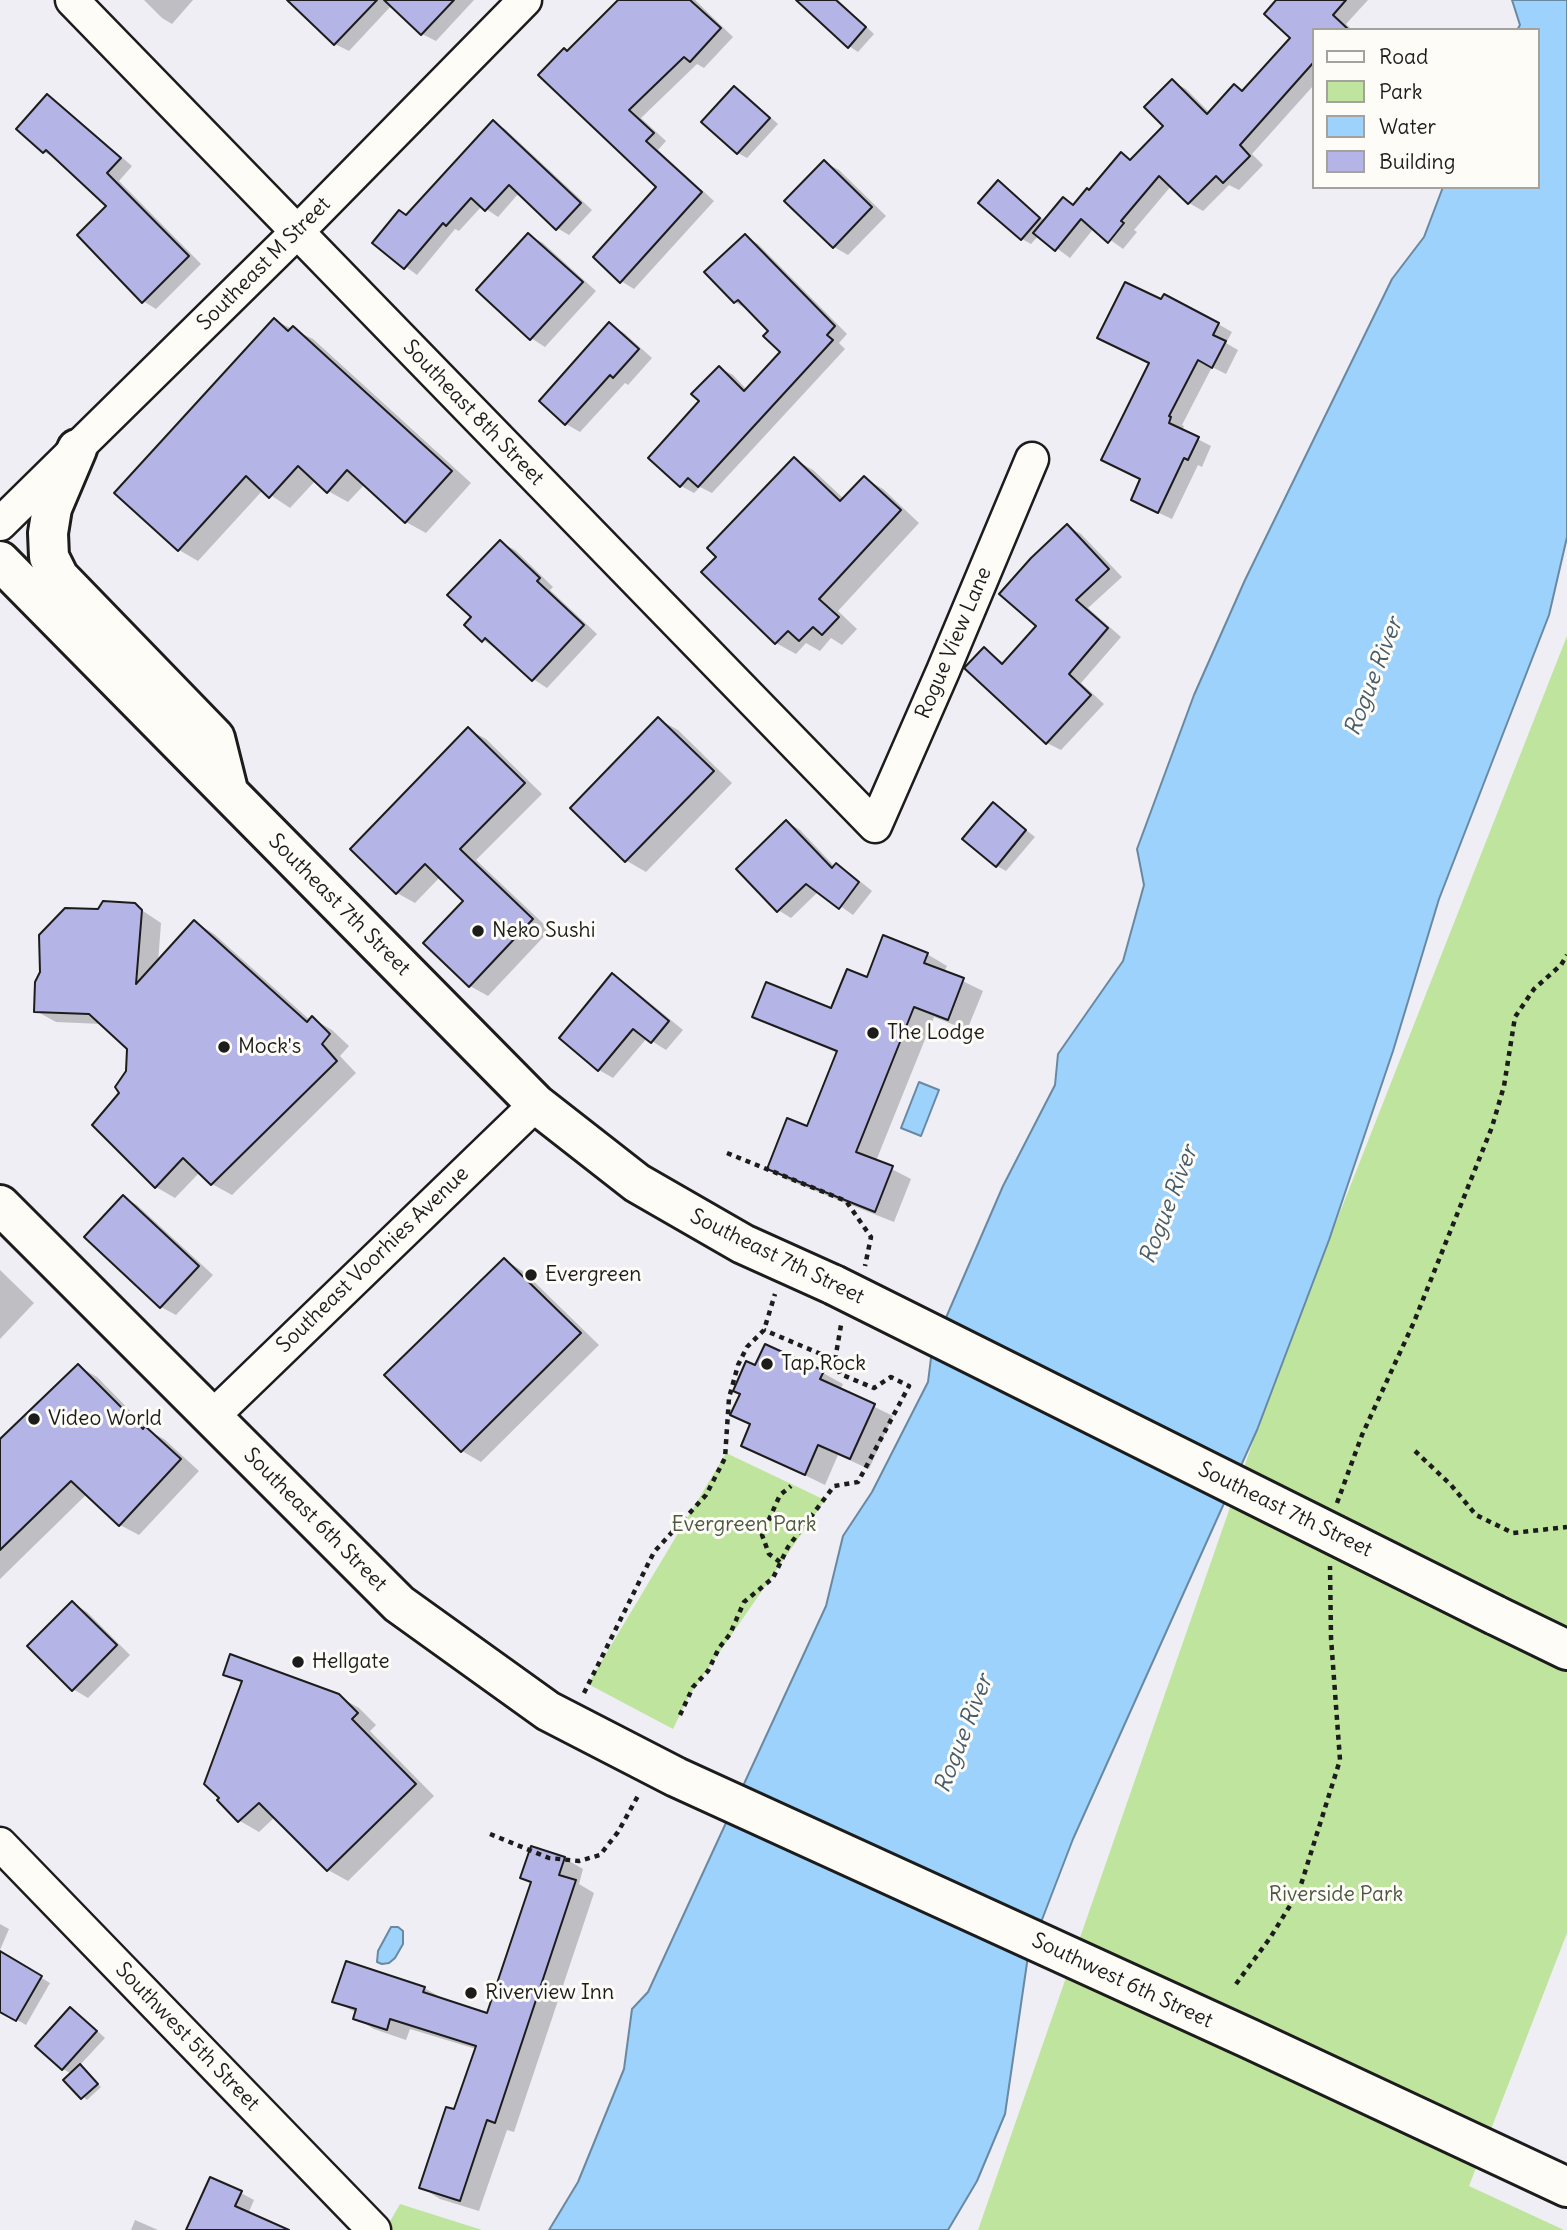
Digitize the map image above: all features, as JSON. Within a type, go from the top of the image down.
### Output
[{"type":"highway","points":[[77,449],[52,508],[48,533],[49,557],[59,577],[215,738],[229,793]]},
{"type":"highway","name":"Southeast 7th Street","points":[[0,561],[536,1104],[637,1183],[743,1244],[846,1292],[1567,1650]]},
{"type":"highway","name":"Southeast 6th Street","points":[[0,1205],[399,1604],[548,1711],[676,1777]]},
{"type":"highway","name":"Southwest 6th Street","points":[[676,1777],[1567,2187]]},
{"type":"street","name":"Southeast 8th Street","points":[[72,0],[875,826]]},
{"type":"street","name":"Southeast M Street","points":[[0,524],[297,232],[525,0]]},
{"type":"street","name":"Rogue View Lane","points":[[875,826],[1032,460]]},
{"type":"street","name":"Southeast Voorhies Avenue","points":[[212,1417],[536,1104]]},
{"type":"street","name":"Southwest 5th Street","points":[[0,1844],[374,2230]]},
{"type":"path","points":[[1334,1511],[1362,1435],[1419,1309],[1492,1126],[1504,1086],[1516,1017],[1534,989],[1564,966],[1567,955]]},
{"type":"path","points":[[680,1715],[693,1687],[708,1671],[719,1648],[730,1634],[744,1602],[773,1578],[788,1547],[834,1486],[858,1482],[909,1385],[891,1377],[874,1388],[840,1374],[835,1360],[846,1292],[871,1237],[846,1201],[727,1153]]},
{"type":"path","points":[[569,1722],[654,1552],[706,1495],[725,1458],[729,1398],[738,1365],[747,1347],[764,1330],[775,1293],[789,1265]]},
{"type":"path","points":[[764,1330],[835,1360]]},
{"type":"path","points":[[1415,1451],[1451,1485],[1476,1515],[1513,1533],[1567,1527]]},
{"type":"path","points":[[780,1562],[769,1554],[762,1535],[780,1495],[791,1486]]},
{"type":"path","points":[[1236,1984],[1270,1938],[1299,1891],[1340,1760],[1331,1638],[1330,1562]]},
{"type":"path","points":[[490,1833],[549,1858],[579,1861],[590,1858],[600,1855],[618,1832],[640,1791]]},
{"type":"green space","name":"Riverside Park","points":[[1567,636],[1567,1933],[1469,2186],[1564,2230],[978,2230],[1257,1430]]},
{"type":"green space","name":"Evergreen Park","points":[[726,1453],[825,1500],[689,1696],[673,1729],[588,1684]]},
{"type":"green space","points":[[400,2204],[482,2230],[385,2230]]},
{"type":"water","name":"Rogue River","points":[[1512,0],[1567,0],[1567,537],[1549,615],[1439,899],[1393,1051],[1329,1240],[1257,1430],[1073,1839],[1028,1956],[1005,2114],[977,2181],[948,2230],[549,2230],[578,2182],[624,2069],[632,2009],[648,1992],[826,1606],[843,1536],[872,1492],[928,1382],[932,1350],[1003,1186],[1055,1085],[1058,1054],[1123,961],[1144,885],[1137,849],[1194,695],[1245,580],[1392,279],[1424,237],[1442,189],[1539,189],[1539,28],[1518,28],[1520,25]]},
{"type":"water","points":[[919,1082],[939,1090],[921,1136],[901,1128]]},
{"type":"water","points":[[391,1927],[398,1927],[403,1931],[403,1944],[395,1958],[382,1964],[377,1962],[378,1951]]},
{"type":"building","points":[[287,0],[377,0],[334,45]]},
{"type":"building","points":[[384,0],[454,0],[421,35]]},
{"type":"building","points":[[618,0],[690,0],[721,28],[690,62],[684,57],[629,110],[654,133],[646,141],[702,192],[620,283],[593,257],[656,187],[538,75],[564,48],[567,51]]},
{"type":"building","points":[[796,0],[836,0],[866,27],[848,48]]},
{"type":"building","points":[[1276,0],[1346,0],[1333,15],[1347,28],[1312,28],[1312,64],[1240,145],[1250,156],[1223,183],[1216,176],[1188,204],[1159,176],[1121,221],[1124,223],[1108,243],[1081,219],[1055,251],[1033,233],[1063,197],[1073,205],[1121,152],[1130,160],[1163,126],[1144,107],[1172,79],[1207,114],[1234,84],[1242,91],[1290,38],[1264,14]]},
{"type":"building","points":[[734,86],[770,118],[737,154],[701,122]]},
{"type":"building","points":[[47,94],[121,158],[107,173],[189,256],[142,303],[77,235],[106,206],[46,150],[43,153],[16,129]]},
{"type":"building","points":[[493,120],[581,203],[556,230],[509,185],[485,211],[471,198],[446,226],[443,223],[404,269],[372,243],[399,210],[406,215]]},
{"type":"building","points":[[824,160],[872,207],[833,248],[784,201]]},
{"type":"building","points":[[998,180],[1040,218],[1021,240],[978,203]]},
{"type":"building","points":[[528,233],[583,282],[530,340],[476,290]]},
{"type":"building","points":[[745,234],[835,326],[827,335],[833,340],[698,487],[688,478],[680,487],[648,458],[699,401],[691,394],[719,366],[744,391],[780,352],[763,336],[768,331],[738,300],[734,303],[704,272]]},
{"type":"building","points":[[1125,282],[1161,299],[1164,294],[1219,323],[1213,335],[1226,341],[1212,368],[1198,360],[1169,416],[1169,423],[1199,437],[1188,460],[1184,458],[1158,513],[1131,500],[1140,479],[1101,460],[1149,363],[1097,338]]},
{"type":"building","points":[[274,318],[288,331],[293,326],[452,471],[405,523],[347,470],[327,493],[298,466],[269,498],[246,476],[178,551],[114,493]]},
{"type":"building","points":[[609,322],[639,349],[613,378],[610,375],[565,425],[539,401]]},
{"type":"building","points":[[794,457],[840,501],[864,476],[901,510],[819,599],[839,617],[822,635],[813,627],[799,641],[788,631],[775,644],[701,572],[716,557],[707,548]]},
{"type":"building","points":[[1067,524],[1109,569],[1076,600],[1108,628],[1069,674],[1091,695],[1046,744],[964,668],[984,647],[1002,664],[1036,626],[999,594],[1031,558]]},
{"type":"building","points":[[500,540],[540,578],[537,581],[584,625],[532,681],[485,638],[482,642],[464,625],[471,617],[447,595]]},
{"type":"building","points":[[658,717],[714,771],[625,862],[570,808]]},
{"type":"building","points":[[468,727],[525,783],[460,849],[533,919],[469,987],[423,943],[463,901],[425,864],[396,894],[350,849]]},
{"type":"building","points":[[993,802],[1026,830],[996,867],[962,839]]},
{"type":"building","points":[[786,820],[832,868],[836,863],[859,882],[839,909],[806,884],[777,912],[736,869]]},
{"type":"building","name":"Mock's","points":[[103,901],[135,903],[142,910],[136,984],[194,920],[307,1022],[312,1016],[330,1034],[322,1044],[337,1061],[211,1185],[183,1158],[155,1188],[92,1125],[119,1093],[115,1087],[126,1071],[127,1049],[89,1014],[34,1012],[35,982],[40,972],[39,935],[65,908],[98,909]]},
{"type":"building","points":[[883,935],[928,953],[924,963],[964,978],[948,1020],[914,1007],[856,1152],[893,1166],[875,1212],[767,1169],[787,1118],[807,1126],[837,1051],[752,1017],[766,982],[831,1008],[847,969],[867,977]]},
{"type":"building","points":[[612,973],[669,1021],[651,1043],[633,1029],[598,1071],[559,1038]]},
{"type":"building","points":[[123,1195],[199,1266],[160,1308],[84,1237]]},
{"type":"building","points":[[504,1258],[581,1333],[461,1452],[384,1375]]},
{"type":"building","points":[[765,1344],[824,1371],[820,1379],[875,1404],[850,1459],[818,1445],[805,1475],[741,1446],[750,1424],[730,1415],[740,1394],[733,1391],[746,1361],[755,1365]]},
{"type":"building","points":[[78,1364],[143,1429],[145,1426],[181,1459],[119,1526],[71,1481],[0,1550],[0,1439]]},
{"type":"building","points":[[72,1601],[117,1645],[72,1691],[27,1646]]},
{"type":"building","points":[[230,1654],[339,1694],[358,1713],[352,1719],[416,1784],[327,1871],[259,1803],[238,1822],[204,1784],[242,1681],[223,1675]]},
{"type":"building","points":[[531,1846],[565,1857],[559,1875],[576,1880],[495,2123],[487,2120],[460,2201],[419,2188],[446,2107],[454,2109],[476,2046],[390,2019],[387,2030],[353,2019],[356,2009],[332,2002],[346,1961],[425,1987],[423,1992],[487,2013],[531,1882],[520,1878]]},
{"type":"building","points":[[0,1951],[42,1976],[16,2021],[0,2012]]},
{"type":"building","points":[[70,2007],[97,2031],[62,2070],[35,2046]]},
{"type":"building","points":[[80,2064],[98,2084],[81,2099],[63,2080]]},
{"type":"building","points":[[210,2177],[242,2191],[235,2206],[289,2230],[186,2230]]},
{"type":"place","name":"Neko Sushi","points":[[478,931]]},
{"type":"place","name":"The Lodge","points":[[873,1033]]},
{"type":"place","name":"Mock's","points":[[224,1047]]},
{"type":"place","name":"Evergreen","points":[[531,1275]]},
{"type":"place","name":"Tap Rock","points":[[767,1364]]},
{"type":"place","name":"Video World","points":[[34,1419]]},
{"type":"place","name":"Hellgate","points":[[298,1662]]},
{"type":"place","name":"Riverview Inn","points":[[471,1993]]}]
